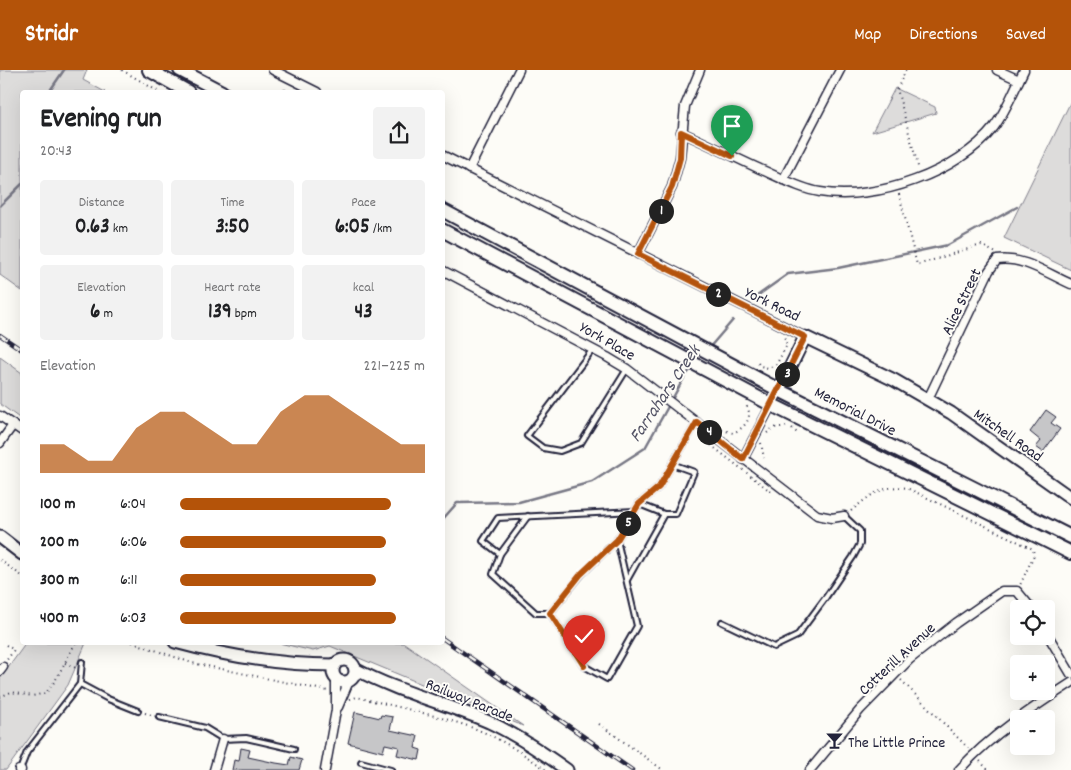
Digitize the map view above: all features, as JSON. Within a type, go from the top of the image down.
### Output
[{"type":"main road","points":[[149,70],[184,90]]},
{"type":"main road","points":[[180,70],[218,90]]},
{"type":"main road","name":"Memorial Drive","points":[[445,212],[779,390],[1071,537]]},
{"type":"main road","name":"Memorial Drive","points":[[445,232],[772,405],[1071,553]]},
{"type":"main road","points":[[779,390],[805,337]]},
{"type":"main road","name":"York Road","points":[[805,337],[894,380],[928,399]]},
{"type":"main road","name":"Mitchell Road","points":[[928,399],[951,413],[1071,498]]},
{"type":"main road","points":[[0,537],[20,552]]},
{"type":"main road","points":[[186,645],[214,652],[305,665],[335,674],[342,682],[352,677],[353,664],[346,660],[338,661],[335,674]]},
{"type":"main road","name":"Railway Parade","points":[[352,677],[381,683],[488,722],[531,745],[567,770]]},
{"type":"street","points":[[273,70],[313,90]]},
{"type":"street","points":[[469,169],[519,70]]},
{"type":"street","points":[[638,254],[672,187],[680,158],[684,106],[700,70]]},
{"type":"street","points":[[783,180],[840,70]]},
{"type":"street","points":[[997,70],[1018,80]]},
{"type":"street","points":[[681,132],[783,180],[820,192],[860,194],[897,185],[933,173],[970,152],[995,126],[1024,70]]},
{"type":"street","name":"York Road","points":[[445,157],[805,337]]},
{"type":"street","points":[[1006,259],[1021,261],[1071,284]]},
{"type":"street","name":"Alice Street","points":[[928,399],[989,271],[997,260],[1006,259]]},
{"type":"street","name":"York Place","points":[[445,272],[593,349],[626,369],[817,515],[832,518],[844,516]]},
{"type":"street","points":[[743,459],[779,390]]},
{"type":"street","points":[[0,416],[20,430]]},
{"type":"street","points":[[0,443],[12,425]]},
{"type":"street","name":"Cotterill Avenue","points":[[810,770],[860,710],[910,659],[956,623],[1002,591],[1017,591]]},
{"type":"street","points":[[1017,591],[1024,600]]},
{"type":"street","points":[[1054,645],[1071,674]]},
{"type":"street","points":[[325,770],[336,710],[335,674]]},
{"type":"street","points":[[336,710],[352,677]]},
{"type":"street","points":[[959,770],[974,754],[1024,713],[1071,683]]},
{"type":"street","points":[[214,770],[223,739]]},
{"type":"lane","points":[[593,349],[527,436],[543,448],[560,451],[581,443],[626,369]]},
{"type":"lane","points":[[550,613],[581,574],[617,540],[639,504],[659,487],[697,422]]},
{"type":"lane","points":[[639,504],[664,514],[676,514],[694,472],[672,464]]},
{"type":"lane","points":[[500,554],[483,541],[498,518],[635,511]]},
{"type":"lane","points":[[627,581],[664,514]]},
{"type":"lane","points":[[528,516],[500,554],[493,574],[536,613],[550,613]]},
{"type":"lane","points":[[722,622],[774,647],[797,636],[826,597],[860,544],[860,531],[844,516]]},
{"type":"lane","points":[[550,613],[584,666],[607,678],[637,626],[617,540]]},
{"type":"lane","points":[[20,770],[27,752],[80,684],[82,662]]},
{"type":"lane","points":[[80,684],[108,699],[138,711]]},
{"type":"lane","points":[[159,717],[205,728],[223,739],[246,738],[294,749]]},
{"type":"lane","points":[[361,762],[391,770]]},
{"type":"path","points":[[122,70],[156,90]]},
{"type":"path","points":[[906,70],[897,89],[921,177]]},
{"type":"path","points":[[897,185],[917,265],[981,245],[1006,259]]},
{"type":"path","points":[[758,362],[760,366],[768,368],[776,365],[787,345],[782,334]]},
{"type":"path","points":[[722,430],[733,433],[746,426],[749,415],[748,407],[743,401]]},
{"type":"path","points":[[764,458],[761,444],[770,430],[788,426],[798,434]]},
{"type":"path","points":[[692,430],[778,496]]},
{"type":"path","points":[[844,516],[881,489],[889,487],[907,488],[1033,549],[1034,555],[1017,591]]},
{"type":"path","points":[[0,560],[20,575]]},
{"type":"path","points":[[1,669],[14,650],[6,644]]},
{"type":"path","points":[[0,696],[11,692],[32,696],[46,693],[56,681],[74,645]]},
{"type":"path","points":[[65,663],[81,671]]},
{"type":"path","points":[[895,674],[988,770]]},
{"type":"path","points":[[138,711],[159,717]]},
{"type":"path","points":[[599,724],[664,770]]},
{"type":"shaded area","points":[[0,70],[87,70],[83,80],[101,90],[20,90],[20,290],[0,275]]},
{"type":"shaded area","points":[[895,88],[935,107],[936,113],[872,132]]},
{"type":"shaded area","points":[[1071,101],[1071,270],[1004,238]]},
{"type":"shaded area","points":[[0,357],[20,372],[20,419],[0,404]]},
{"type":"shaded area","points":[[25,645],[85,645],[68,685],[6,770],[0,770],[0,679]]},
{"type":"shaded area","points":[[288,645],[407,645],[523,726],[330,646],[313,651]]},
{"type":"building","points":[[1046,410],[1056,417],[1051,423],[1060,429],[1043,452],[1036,447],[1041,441],[1030,432]]},
{"type":"building","points":[[355,712],[380,718],[381,715],[393,717],[390,730],[418,736],[415,748],[421,750],[419,760],[397,755],[399,747],[385,744],[383,752],[348,743]]},
{"type":"building","points":[[241,748],[250,750],[248,757],[276,763],[289,765],[291,757],[302,760],[299,770],[232,770],[234,760],[239,761]]},
{"type":"waterway","points":[[50,90],[64,70]]},
{"type":"waterway","points":[[0,206],[20,186]]},
{"type":"waterway","name":"Farrahars Creek","points":[[757,296],[788,274],[838,268],[948,245],[1017,207]]},
{"type":"waterway","name":"Farrahars Creek","points":[[709,348],[733,320]]},
{"type":"waterway","name":"Farrahars Creek","points":[[445,517],[457,503],[519,502],[592,482],[645,448],[685,376],[693,367]]},
{"type":"railway","points":[[0,335],[20,349]]},
{"type":"railway","points":[[445,640],[632,770]]},
{"type":"place","name":"The Little Prince","points":[[834,741]]},
{"type":"route","points":[[584,666],[550,613],[581,574],[617,540],[639,504],[659,487],[697,422],[743,459],[805,337],[638,254],[672,187],[680,158],[681,132],[732,156]]}]
